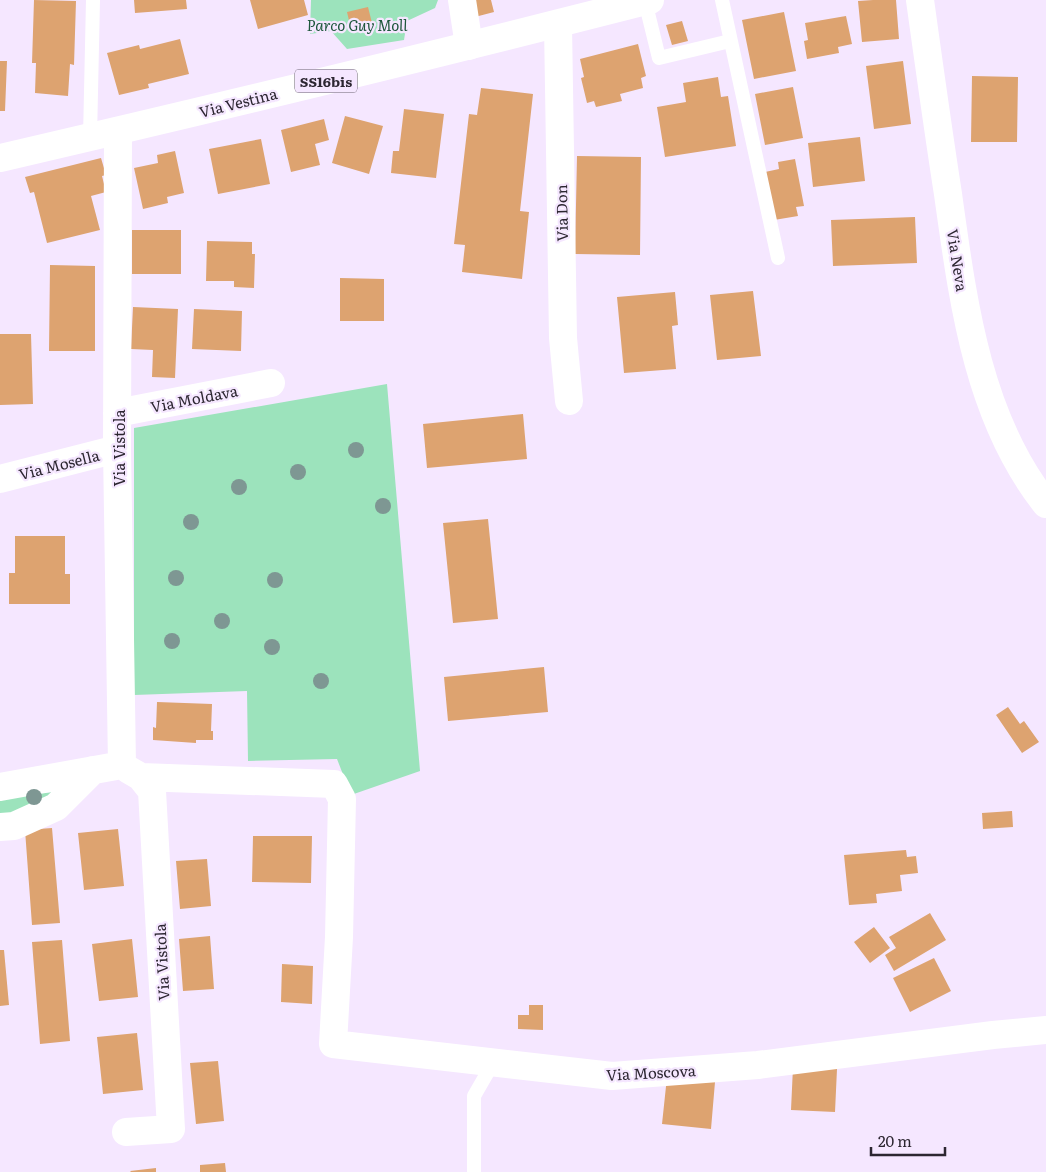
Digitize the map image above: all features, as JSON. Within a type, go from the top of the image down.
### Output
[{"type":"street","points":[[462,0],[469,46]]},
{"type":"street","name":"Via Neva","points":[[920,0],[959,269],[972,338],[997,416],[1011,450],[1026,476],[1046,504]]},
{"type":"street","name":"Via Vestina","points":[[0,158],[90,138],[647,1]]},
{"type":"street","name":"Via Don","points":[[558,24],[563,338],[569,401]]},
{"type":"street","name":"Via Vistola","points":[[118,131],[117,448],[131,771],[152,791],[171,1129],[126,1132]]},
{"type":"street","name":"Via Moldava","points":[[117,414],[271,383]]},
{"type":"street","name":"Via Mosella","points":[[0,479],[117,448]]},
{"type":"street","points":[[0,787],[93,770],[131,771]]},
{"type":"street","points":[[0,827],[14,826],[56,807],[93,770]]},
{"type":"street","name":"Via Moscova","points":[[131,771],[334,784],[342,799],[339,937],[333,1044],[493,1064],[612,1076],[758,1065],[1046,1030]]},
{"type":"lane","points":[[90,138],[92,0]]},
{"type":"lane","points":[[722,0],[778,258]]},
{"type":"lane","points":[[647,1],[659,58],[730,40]]},
{"type":"lane","points":[[474,1172],[474,1096],[493,1064]]},
{"type":"green space","name":"Parco Guy Moll","points":[[311,0],[438,0],[435,8],[407,21],[404,40],[347,49],[331,31],[310,34]]},
{"type":"green space","points":[[387,384],[420,771],[351,795],[337,759],[248,761],[247,691],[134,695],[134,428]]},
{"type":"green space","points":[[64,791],[0,819],[0,797]]},
{"type":"building","points":[[34,0],[76,1],[74,65],[70,64],[68,96],[35,93],[36,63],[32,63]]},
{"type":"building","points":[[134,0],[186,0],[187,9],[135,13]]},
{"type":"building","points":[[250,0],[304,0],[308,15],[258,29]]},
{"type":"building","points":[[470,0],[491,0],[494,12],[471,18]]},
{"type":"building","points":[[896,0],[899,39],[862,42],[858,1]]},
{"type":"building","points":[[368,7],[372,23],[351,29],[347,12]]},
{"type":"building","points":[[784,12],[796,71],[754,79],[742,20]]},
{"type":"building","points":[[846,16],[852,44],[838,47],[839,53],[807,59],[804,41],[808,40],[805,23]]},
{"type":"building","points":[[682,21],[688,41],[672,45],[666,25]]},
{"type":"building","points":[[180,39],[189,74],[148,84],[149,88],[119,95],[107,53],[139,45],[140,49]]},
{"type":"building","points":[[638,44],[646,76],[641,78],[643,88],[620,94],[622,101],[596,107],[594,101],[587,103],[581,78],[584,77],[580,59]]},
{"type":"building","points":[[0,61],[7,61],[5,111],[0,111]]},
{"type":"building","points":[[903,61],[911,124],[874,129],[866,66]]},
{"type":"building","points":[[972,76],[1018,77],[1017,142],[971,142]]},
{"type":"building","points":[[718,77],[721,97],[728,96],[736,146],[665,157],[657,107],[686,102],[683,83]]},
{"type":"building","points":[[793,87],[803,138],[765,145],[755,94]]},
{"type":"building","points":[[481,88],[533,94],[520,211],[529,212],[522,279],[462,272],[465,245],[454,244],[469,114],[477,115]]},
{"type":"building","points":[[404,109],[444,114],[436,178],[391,173],[393,151],[399,151]]},
{"type":"building","points":[[345,116],[383,126],[369,174],[332,163]]},
{"type":"building","points":[[324,119],[329,140],[315,144],[320,165],[291,172],[281,130]]},
{"type":"building","points":[[860,137],[865,181],[813,187],[808,143]]},
{"type":"building","points":[[261,139],[270,184],[218,194],[209,149]]},
{"type":"building","points":[[175,151],[184,193],[167,197],[168,203],[143,209],[134,168],[158,163],[157,155]]},
{"type":"building","points":[[577,156],[641,157],[640,255],[575,254]]},
{"type":"building","points":[[101,158],[106,175],[102,176],[106,192],[91,196],[100,230],[47,243],[34,192],[30,193],[25,177]]},
{"type":"building","points":[[795,159],[804,206],[796,207],[798,216],[774,220],[765,172],[779,169],[778,162]]},
{"type":"building","points":[[915,217],[917,263],[833,266],[831,220]]},
{"type":"building","points":[[132,230],[181,230],[181,274],[132,274]]},
{"type":"building","points":[[207,241],[252,242],[252,254],[255,254],[254,288],[234,287],[234,281],[206,281]]},
{"type":"building","points":[[50,265],[95,266],[95,351],[49,351]]},
{"type":"building","points":[[340,278],[384,279],[384,321],[340,321]]},
{"type":"building","points":[[753,291],[761,356],[717,360],[710,295]]},
{"type":"building","points":[[675,292],[678,325],[672,326],[676,369],[624,373],[617,297]]},
{"type":"building","points":[[133,307],[178,309],[175,378],[152,377],[153,350],[131,349]]},
{"type":"building","points":[[194,309],[242,311],[241,351],[192,349]]},
{"type":"building","points":[[0,334],[31,334],[33,404],[0,405]]},
{"type":"building","points":[[523,414],[527,459],[427,468],[423,424]]},
{"type":"building","points":[[488,519],[498,619],[453,623],[443,523]]},
{"type":"building","points":[[15,536],[65,536],[65,574],[70,574],[70,604],[9,604],[9,573],[15,573]]},
{"type":"building","points":[[544,667],[548,712],[448,721],[444,677]]},
{"type":"building","points":[[157,702],[212,704],[211,731],[213,731],[213,740],[196,740],[196,743],[153,740],[153,727],[156,728]]},
{"type":"building","points":[[1008,707],[1020,724],[1024,721],[1039,742],[1022,753],[996,715]]},
{"type":"building","points":[[1012,811],[1013,827],[983,829],[982,813]]},
{"type":"building","points":[[52,828],[60,923],[32,925],[25,830]]},
{"type":"building","points":[[118,829],[124,886],[84,890],[78,833]]},
{"type":"building","points":[[253,836],[312,836],[311,883],[252,882]]},
{"type":"building","points":[[906,850],[907,857],[916,856],[918,873],[900,875],[902,891],[876,894],[877,903],[849,905],[844,855]]},
{"type":"building","points":[[207,859],[211,906],[180,909],[176,861]]},
{"type":"building","points":[[930,913],[946,940],[894,971],[885,955],[896,948],[889,937]]},
{"type":"building","points":[[874,927],[890,948],[870,963],[854,942]]},
{"type":"building","points":[[210,936],[214,989],[183,991],[179,939]]},
{"type":"building","points":[[132,939],[138,997],[99,1001],[92,944]]},
{"type":"building","points":[[62,940],[70,1041],[40,1044],[32,942]]},
{"type":"building","points":[[0,950],[4,950],[9,1005],[0,1006]]},
{"type":"building","points":[[934,958],[951,991],[910,1012],[893,978]]},
{"type":"building","points":[[282,964],[313,966],[312,1004],[281,1002]]},
{"type":"building","points":[[529,1005],[543,1005],[543,1030],[518,1029],[518,1015],[529,1015]]},
{"type":"building","points":[[137,1033],[143,1090],[103,1094],[97,1037]]},
{"type":"building","points":[[218,1061],[224,1121],[196,1124],[190,1063]]},
{"type":"building","points":[[793,1067],[837,1069],[835,1112],[791,1110]]},
{"type":"building","points":[[667,1077],[715,1082],[711,1129],[662,1124]]},
{"type":"building","points":[[225,1163],[226,1172],[200,1172],[200,1165]]},
{"type":"building","points":[[156,1168],[156,1172],[130,1171]]}]
